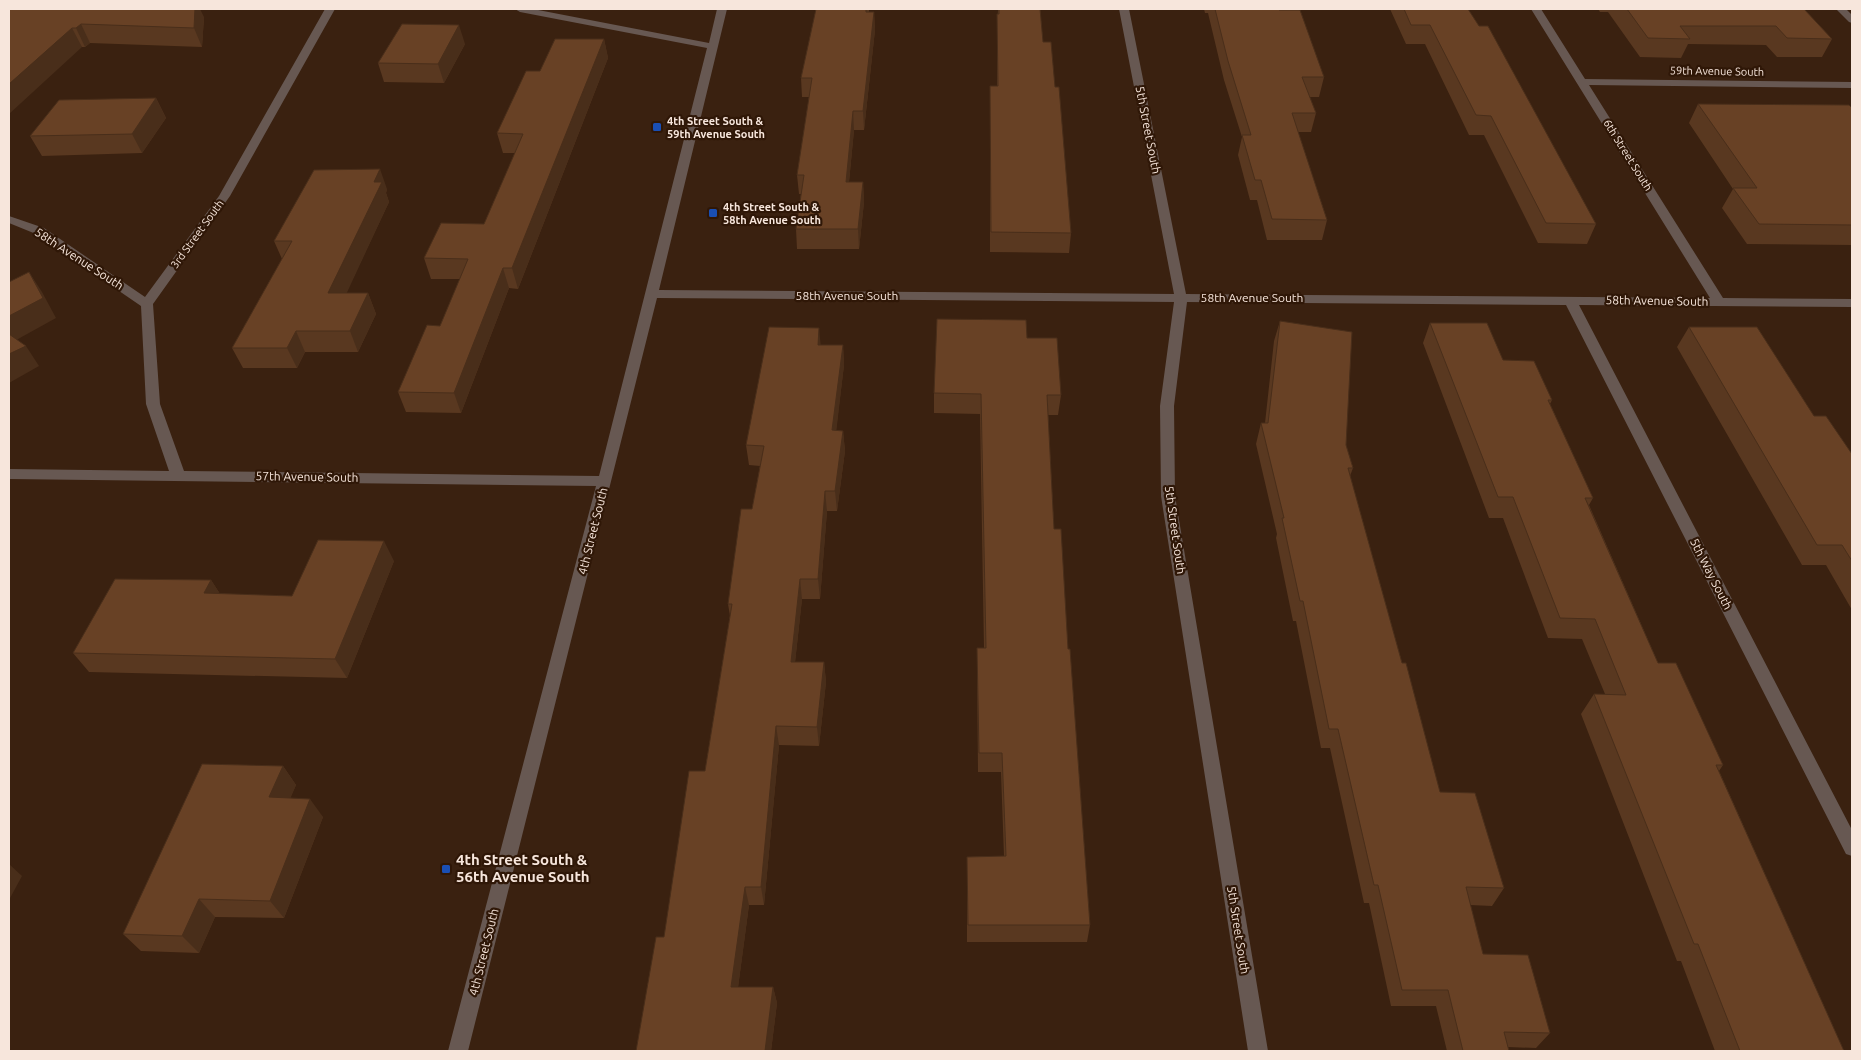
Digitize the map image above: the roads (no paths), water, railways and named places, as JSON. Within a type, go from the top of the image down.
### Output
[{"type":"street","name":"3rd Street South","points":[[147,304],[224,196],[330,9]]},
{"type":"street","points":[[520,9],[711,46]]},
{"type":"street","name":"4th Street South","points":[[458,1051],[605,481],[711,46],[722,9]]},
{"type":"street","name":"5th Street South","points":[[1124,9],[1181,298],[1167,406],[1168,496],[1258,1051]]},
{"type":"street","name":"6th Street South","points":[[1536,9],[1719,302]]},
{"type":"street","points":[[1841,9],[1852,20]]},
{"type":"street","name":"59th Avenue South","points":[[1582,82],[1852,85]]},
{"type":"street","name":"58th Avenue South","points":[[9,219],[40,232],[147,304]]},
{"type":"street","name":"58th Avenue South","points":[[651,294],[1852,303]]},
{"type":"street","name":"5th Way South","points":[[1570,300],[1852,848]]},
{"type":"street","points":[[147,304],[153,404],[178,476]]},
{"type":"street","name":"57th Avenue South","points":[[9,474],[605,481]]},
{"type":"place","name":"4th Street South & 59th Avenue South","points":[[657,127]]},
{"type":"place","name":"4th Street South & 58th Avenue South","points":[[713,213]]},
{"type":"place","name":"4th Street South & 56th Avenue South","points":[[446,869]]}]
